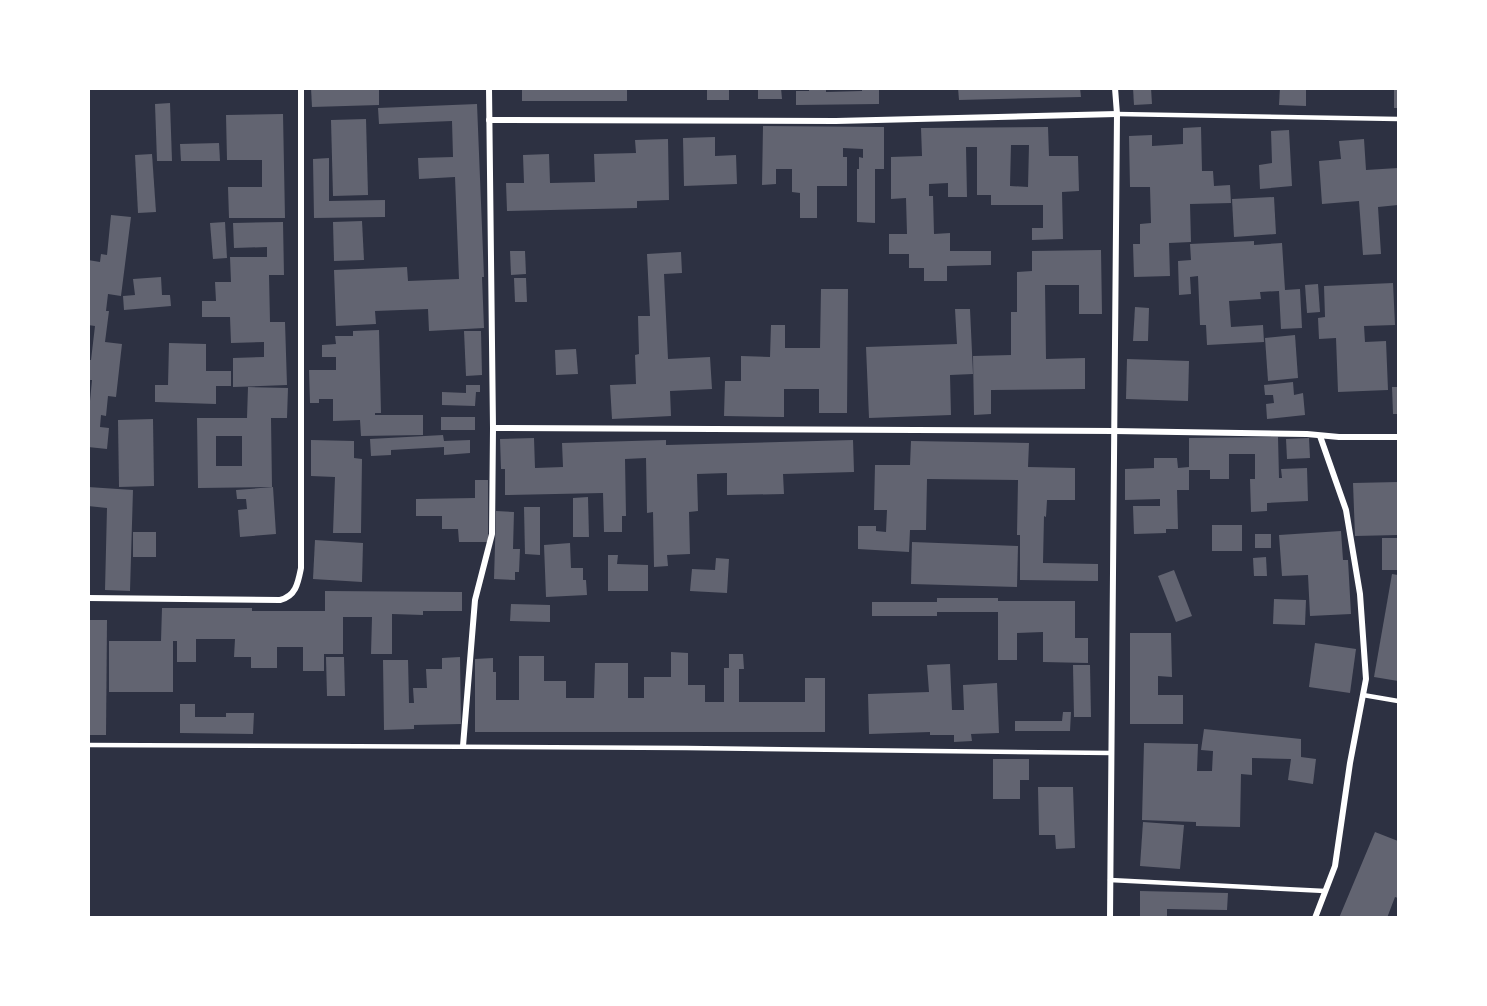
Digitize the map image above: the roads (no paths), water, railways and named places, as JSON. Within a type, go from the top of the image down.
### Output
[{"type":"street","points":[[88,598],[280,600],[293,594],[297,585],[301,568],[301,88]]},
{"type":"street","points":[[464,746],[475,600],[492,534],[489,88]]},
{"type":"street","points":[[1110,918],[1118,114],[1115,88]]},
{"type":"street","points":[[489,120],[837,121],[1118,114]]},
{"type":"street","points":[[493,428],[1114,431],[1398,437]]},
{"type":"street","points":[[1315,918],[1335,866],[1350,763],[1366,679],[1360,594],[1346,510],[1320,436]]},
{"type":"lane","points":[[1118,114],[1398,119]]},
{"type":"lane","points":[[1363,695],[1398,701]]},
{"type":"lane","points":[[88,745],[464,746],[1111,753]]},
{"type":"lane","points":[[1110,880],[1325,891]]}]
